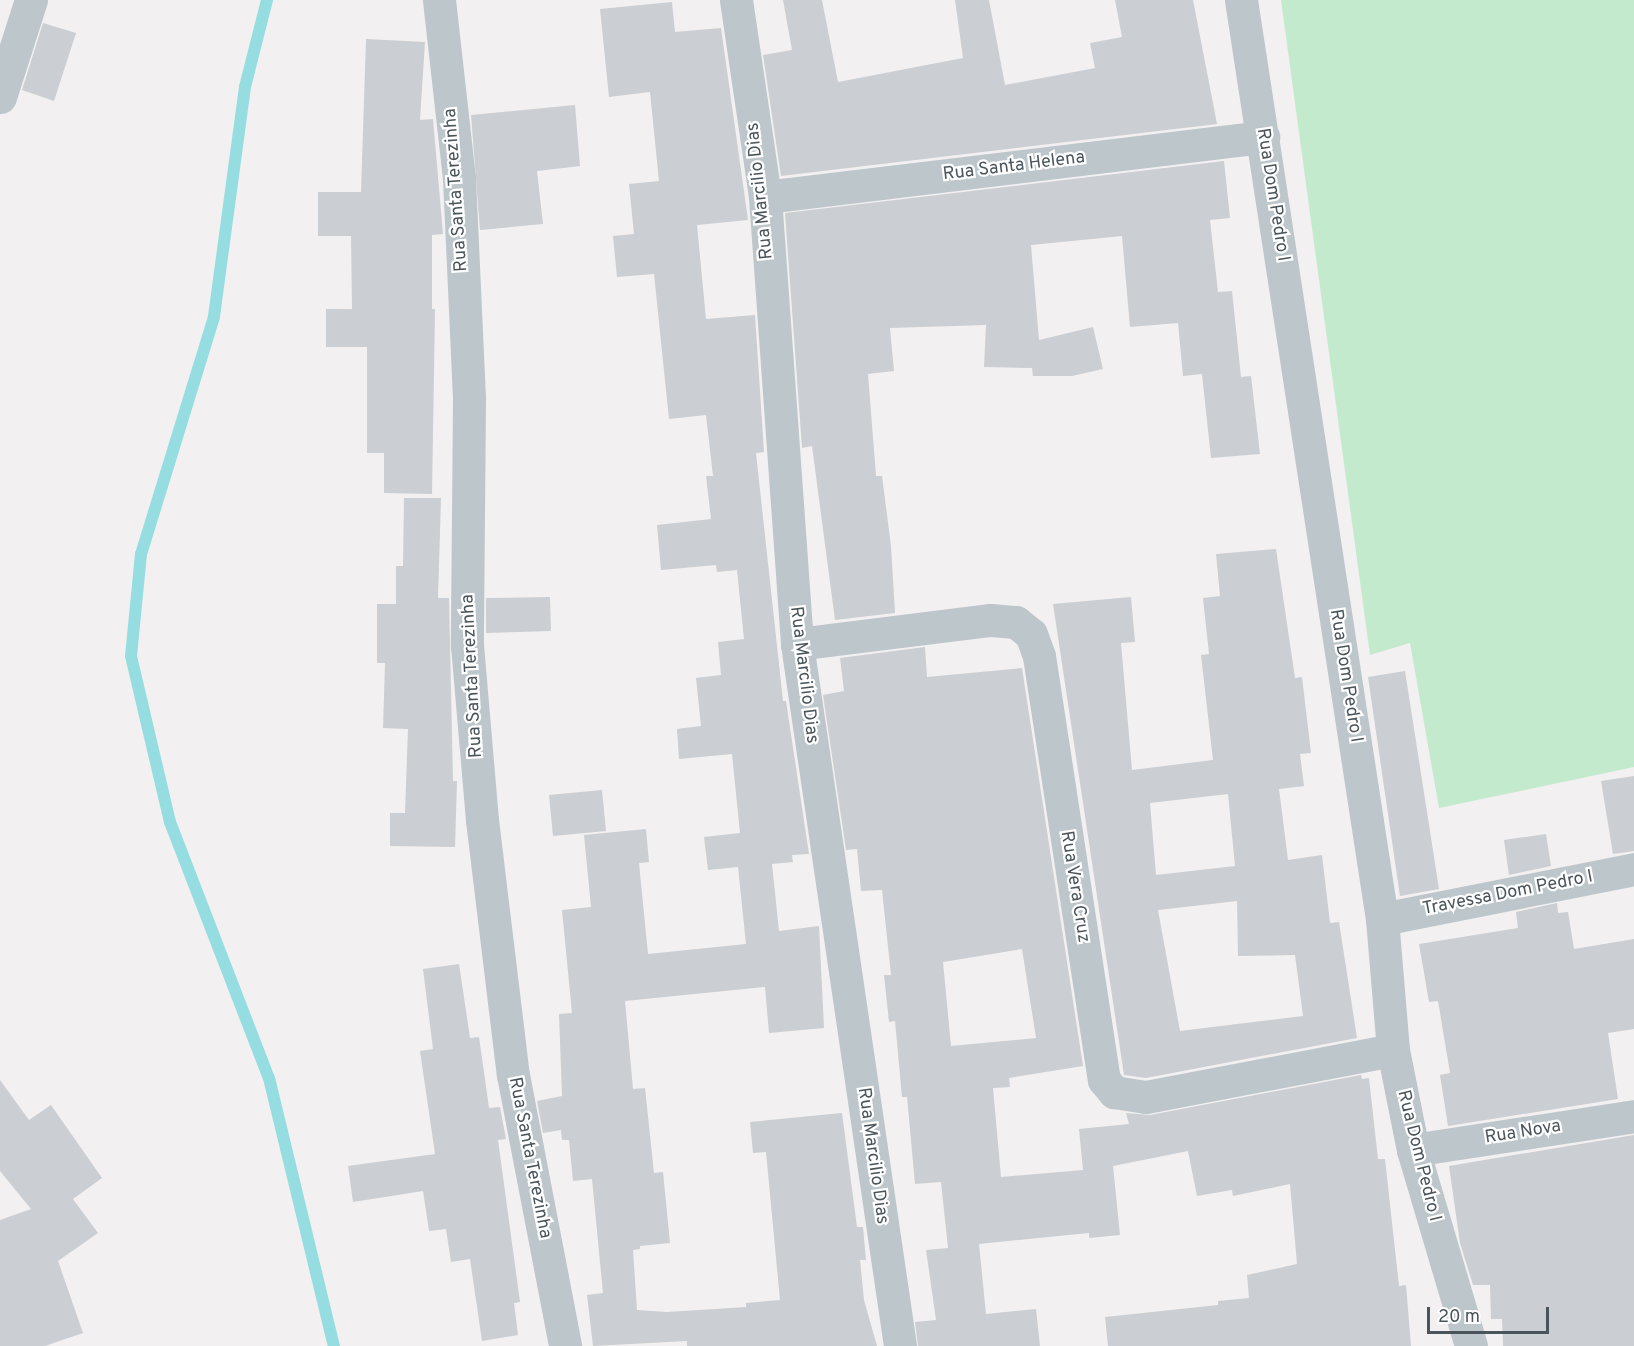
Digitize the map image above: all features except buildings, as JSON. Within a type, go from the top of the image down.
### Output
[{"type":"street","points":[[0,97],[31,0]]},
{"type":"street","name":"Rua Santa Terezinha","points":[[440,0],[459,178],[469,398],[467,645],[482,820],[513,1075],[564,1346]]},
{"type":"street","name":"Rua Marcilio Dias","points":[[736,0],[765,197],[797,644],[900,1346]]},
{"type":"street","name":"Rua Dom Pedro I","points":[[1241,0],[1382,919],[1394,1050],[1413,1150],[1471,1346]]},
{"type":"street","name":"Rua Santa Helena","points":[[765,197],[1263,137]]},
{"type":"street","name":"Rua Vera Cruz","points":[[797,644],[991,620],[1016,622],[1031,634],[1039,656],[1104,1080],[1114,1092],[1146,1097],[1394,1050]]},
{"type":"street","name":"Travessa Dom Pedro I","points":[[1382,919],[1634,869]]},
{"type":"street","name":"Rua Nova","points":[[1413,1150],[1634,1116]]},
{"type":"green space","points":[[1281,0],[1634,0],[1634,767],[1439,808],[1410,643],[1370,655]]},
{"type":"waterway","points":[[267,0],[245,87],[214,317],[141,554],[131,656],[170,822],[269,1078],[334,1346]]}]
